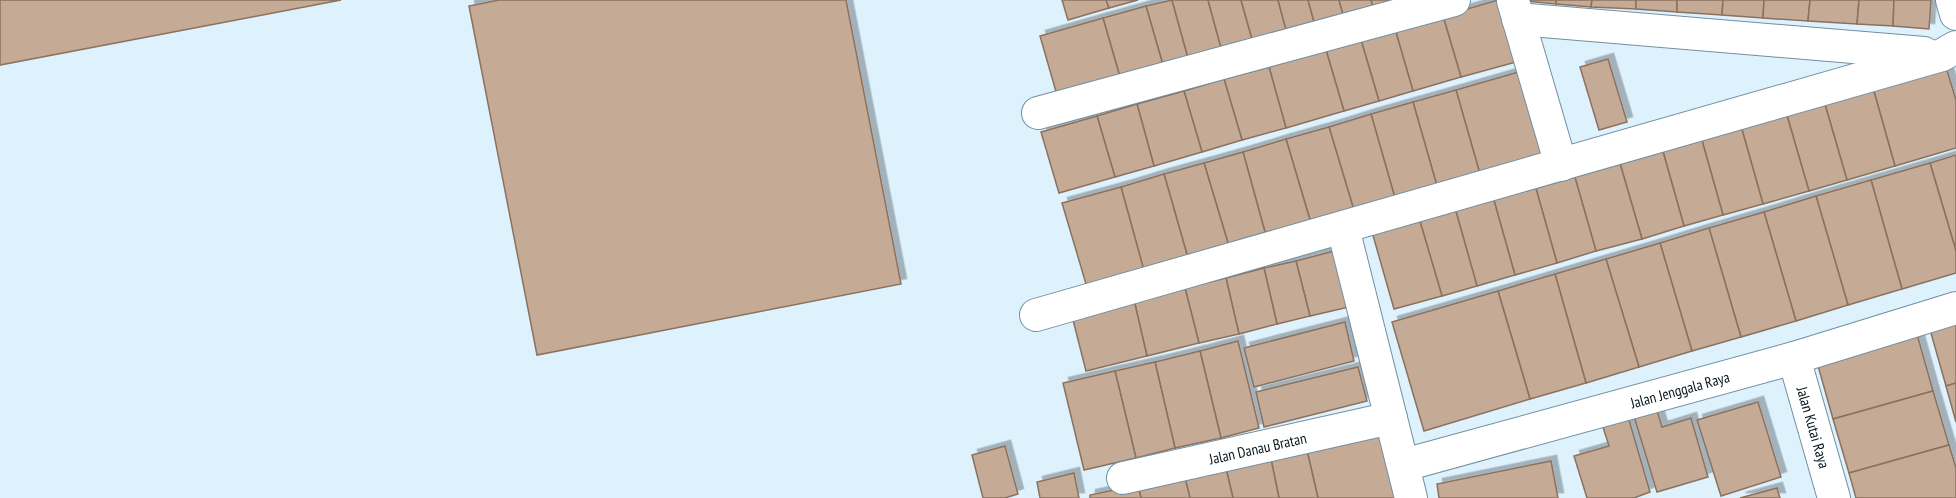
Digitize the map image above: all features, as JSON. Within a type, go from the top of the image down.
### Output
[{"type":"street","points":[[1038,113],[1454,0]]},
{"type":"street","points":[[1952,0],[1956,14]]},
{"type":"street","points":[[1561,165],[1515,10],[1949,51]]},
{"type":"street","points":[[1036,315],[1949,51]]},
{"type":"street","points":[[1343,228],[1411,498]]},
{"type":"street","name":"Jalan Jenggala Raya","points":[[1404,465],[1794,358],[1956,308]]},
{"type":"street","name":"Jalan Kutai Raya","points":[[1794,358],[1833,498]]},
{"type":"street","name":"Jalan Danau Bratan","points":[[1123,478],[1391,418]]},
{"type":"building","points":[[0,0],[341,0],[0,65]]},
{"type":"building","points":[[499,0],[846,0],[901,284],[537,355],[469,6]]},
{"type":"building","points":[[1062,0],[1106,0],[1109,8],[1068,20]]},
{"type":"building","points":[[1106,0],[1138,0],[1109,8]]},
{"type":"building","points":[[1172,0],[1190,65],[1165,72],[1146,6]]},
{"type":"building","points":[[1172,0],[1208,0],[1223,55],[1190,65]]},
{"type":"building","points":[[1208,0],[1241,0],[1254,46],[1223,55]]},
{"type":"building","points":[[1241,0],[1278,0],[1288,37],[1254,46]]},
{"type":"building","points":[[1278,0],[1308,0],[1316,29],[1288,37]]},
{"type":"building","points":[[1308,0],[1339,0],[1345,21],[1316,29]]},
{"type":"building","points":[[1339,0],[1371,0],[1375,12],[1345,21]]},
{"type":"building","points":[[1371,0],[1413,0],[1375,12]]},
{"type":"building","points":[[1498,0],[1516,62],[1461,77],[1443,16]]},
{"type":"building","points":[[1515,0],[1556,0],[1556,4]]},
{"type":"building","points":[[1556,0],[1592,0],[1591,7],[1556,4]]},
{"type":"building","points":[[1592,0],[1636,0],[1636,9],[1591,7]]},
{"type":"building","points":[[1636,0],[1677,0],[1677,12],[1636,9]]},
{"type":"building","points":[[1677,0],[1723,0],[1722,15],[1677,12]]},
{"type":"building","points":[[1723,0],[1764,0],[1763,18],[1722,15]]},
{"type":"building","points":[[1764,0],[1810,0],[1808,21],[1763,18]]},
{"type":"building","points":[[1810,0],[1859,0],[1857,24],[1808,21]]},
{"type":"building","points":[[1859,0],[1894,0],[1893,26],[1857,24]]},
{"type":"building","points":[[1894,0],[1931,0],[1929,29],[1893,26]]},
{"type":"building","points":[[1146,6],[1165,72],[1122,84],[1103,18]]},
{"type":"building","points":[[1443,16],[1461,77],[1413,91],[1395,29]]},
{"type":"building","points":[[1103,18],[1122,84],[1059,102],[1040,36]]},
{"type":"building","points":[[1395,29],[1413,91],[1379,101],[1361,40]]},
{"type":"building","points":[[1361,40],[1379,101],[1344,111],[1326,50]]},
{"type":"building","points":[[1326,50],[1344,111],[1286,128],[1269,67]]},
{"type":"building","points":[[1608,59],[1627,122],[1599,130],[1580,67]]},
{"type":"building","points":[[1269,67],[1286,128],[1242,140],[1224,79]]},
{"type":"building","points":[[1946,67],[1956,100],[1956,148],[1895,166],[1873,88]]},
{"type":"building","points":[[1522,71],[1548,162],[1482,181],[1456,90]]},
{"type":"building","points":[[1224,79],[1242,140],[1202,152],[1184,91]]},
{"type":"building","points":[[1873,88],[1895,166],[1847,180],[1824,101]]},
{"type":"building","points":[[1456,90],[1482,181],[1439,193],[1413,102]]},
{"type":"building","points":[[1184,91],[1202,152],[1154,166],[1137,104]]},
{"type":"building","points":[[1824,101],[1847,180],[1809,191],[1786,112]]},
{"type":"building","points":[[1413,102],[1439,193],[1397,205],[1371,114]]},
{"type":"building","points":[[1137,104],[1154,166],[1115,177],[1097,116]]},
{"type":"building","points":[[1786,112],[1809,191],[1763,204],[1741,126]]},
{"type":"building","points":[[1371,114],[1397,205],[1356,217],[1329,127]]},
{"type":"building","points":[[1097,116],[1115,177],[1059,193],[1041,132]]},
{"type":"building","points":[[1741,126],[1763,204],[1723,215],[1701,137]]},
{"type":"building","points":[[1329,127],[1356,217],[1313,230],[1286,139]]},
{"type":"building","points":[[1701,137],[1723,215],[1684,226],[1662,148]]},
{"type":"building","points":[[1286,139],[1313,230],[1268,243],[1243,152]]},
{"type":"building","points":[[1662,148],[1684,226],[1642,239],[1619,160]]},
{"type":"building","points":[[1243,152],[1268,243],[1231,253],[1204,163]]},
{"type":"building","points":[[1956,155],[1956,251],[1930,163]]},
{"type":"building","points":[[1619,160],[1642,239],[1596,251],[1574,174]]},
{"type":"building","points":[[1204,163],[1231,253],[1190,265],[1164,174]]},
{"type":"building","points":[[1930,163],[1956,251],[1956,273],[1902,289],[1871,180]]},
{"type":"building","points":[[1164,174],[1190,265],[1146,278],[1121,187]]},
{"type":"building","points":[[1574,174],[1596,251],[1557,263],[1535,185]]},
{"type":"building","points":[[1871,180],[1902,289],[1848,305],[1816,196]]},
{"type":"building","points":[[1535,185],[1557,263],[1515,275],[1493,197]]},
{"type":"building","points":[[1121,187],[1146,278],[1089,294],[1062,203]]},
{"type":"building","points":[[1816,196],[1848,305],[1796,321],[1764,212]]},
{"type":"building","points":[[1493,197],[1515,275],[1477,286],[1455,208]]},
{"type":"building","points":[[1455,208],[1477,286],[1442,296],[1419,218]]},
{"type":"building","points":[[1764,212],[1796,321],[1741,337],[1709,228]]},
{"type":"building","points":[[1419,218],[1442,296],[1394,309],[1372,232]]},
{"type":"building","points":[[1709,228],[1741,337],[1692,351],[1660,243]]},
{"type":"building","points":[[1660,243],[1692,351],[1639,367],[1606,259]]},
{"type":"building","points":[[1334,251],[1349,307],[1310,316],[1296,261]]},
{"type":"building","points":[[1606,259],[1639,367],[1586,383],[1555,274]]},
{"type":"building","points":[[1296,261],[1310,316],[1277,324],[1264,268]]},
{"type":"building","points":[[1264,268],[1277,324],[1239,334],[1226,278]]},
{"type":"building","points":[[1555,274],[1586,383],[1530,399],[1498,291]]},
{"type":"building","points":[[1226,278],[1239,334],[1199,343],[1185,288]]},
{"type":"building","points":[[1185,288],[1199,343],[1147,356],[1134,300]]},
{"type":"building","points":[[1498,291],[1530,399],[1424,431],[1392,322]]},
{"type":"building","points":[[1134,300],[1147,356],[1086,371],[1072,316]]},
{"type":"building","points":[[1956,318],[1956,383],[1946,386],[1929,326]]},
{"type":"building","points":[[1345,322],[1354,361],[1254,387],[1244,348]]},
{"type":"building","points":[[1915,327],[1933,391],[1833,419],[1815,355]]},
{"type":"building","points":[[1238,341],[1259,428],[1221,438],[1200,351]]},
{"type":"building","points":[[1200,351],[1221,438],[1175,448],[1155,362]]},
{"type":"building","points":[[1155,362],[1175,448],[1136,458],[1115,371]]},
{"type":"building","points":[[1358,367],[1367,401],[1264,427],[1256,392]]},
{"type":"building","points":[[1115,371],[1136,458],[1084,470],[1063,383]]},
{"type":"building","points":[[1956,383],[1956,422],[1946,386]]},
{"type":"building","points":[[1933,391],[1949,445],[1849,473],[1833,419]]},
{"type":"building","points":[[1758,402],[1781,477],[1721,496],[1697,420]]},
{"type":"building","points":[[1655,404],[1662,427],[1691,418],[1708,477],[1657,492],[1632,410]]},
{"type":"building","points":[[1627,413],[1650,492],[1634,498],[1587,498],[1574,456],[1609,446],[1601,421]]},
{"type":"building","points":[[1380,429],[1395,498],[1318,498],[1306,446]]},
{"type":"building","points":[[1949,445],[1956,468],[1956,498],[1856,498],[1849,473]]},
{"type":"building","points":[[1005,446],[1018,494],[1005,498],[983,498],[972,455]]},
{"type":"building","points":[[1306,446],[1318,498],[1279,498],[1270,454]]},
{"type":"building","points":[[1270,454],[1279,498],[1233,498],[1225,464]]},
{"type":"building","points":[[1551,461],[1558,498],[1439,498],[1437,484]]},
{"type":"building","points":[[1225,464],[1233,498],[1190,498],[1184,474]]},
{"type":"building","points":[[1074,473],[1079,498],[1040,498],[1037,482]]},
{"type":"building","points":[[1184,474],[1190,498],[1141,498],[1138,485]]},
{"type":"building","points":[[1138,485],[1141,498],[1090,498],[1090,495]]},
{"type":"building","points":[[1777,488],[1780,498],[1740,498]]}]
